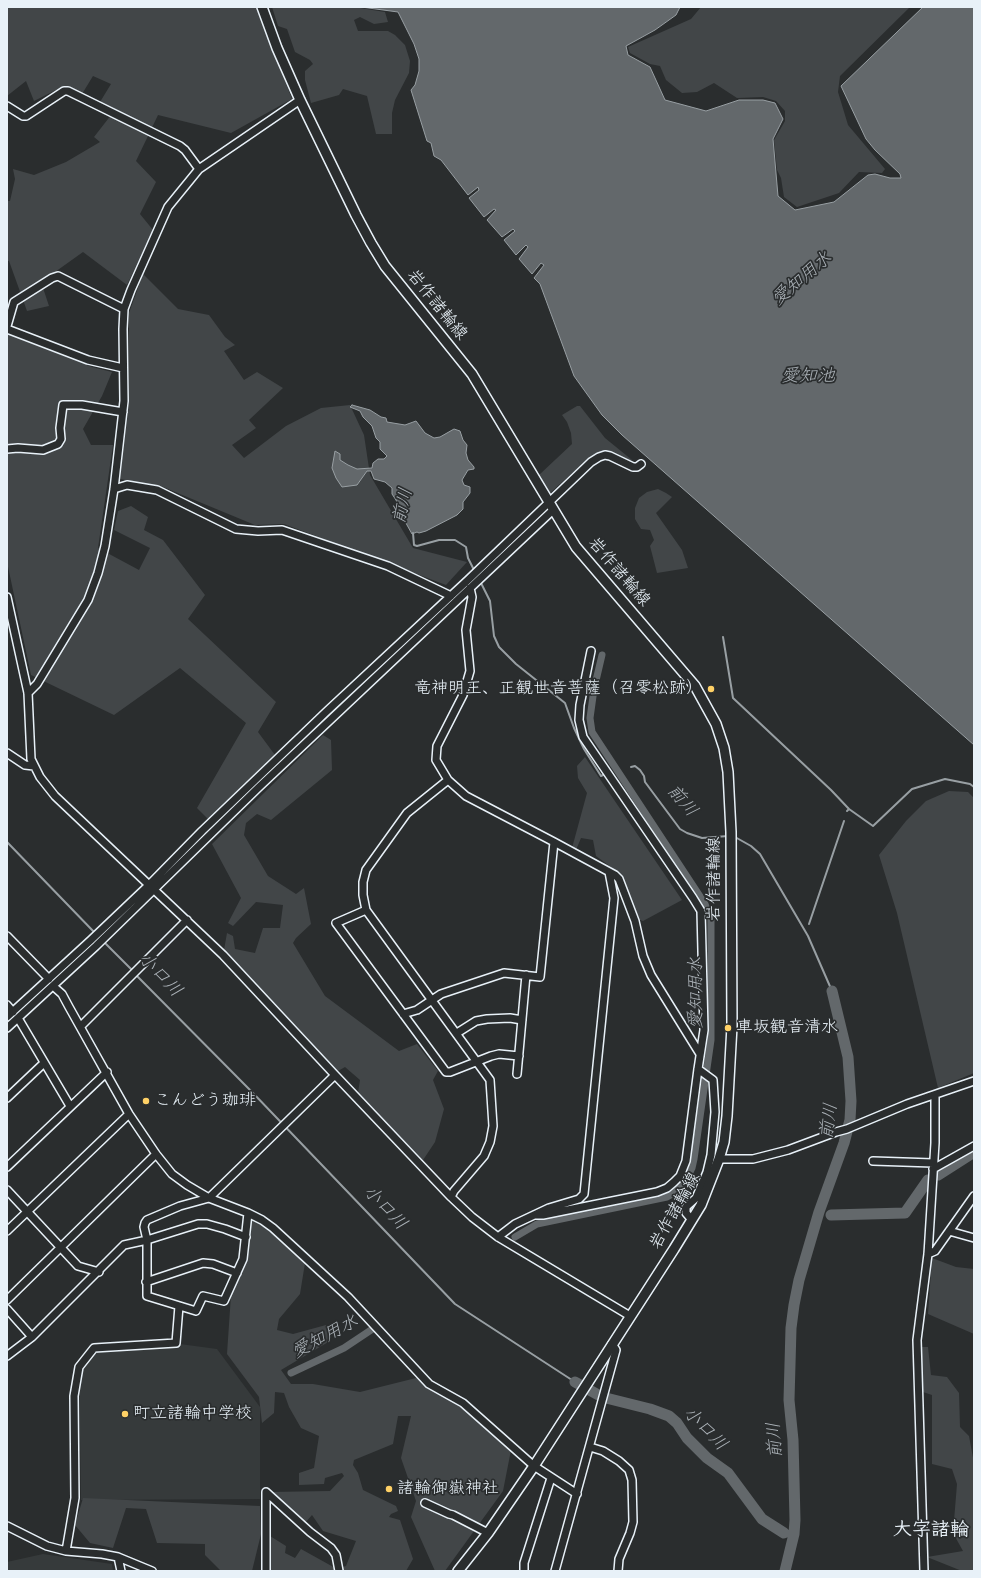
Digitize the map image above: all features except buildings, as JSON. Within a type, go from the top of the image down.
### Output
[{"type":"main road","name":"岩作諸輪線","points":[[262,7],[277,48],[300,100],[371,243],[385,266],[472,374],[576,547],[682,669],[703,698],[716,724],[726,758],[729,781],[732,1026],[727,1116],[724,1142],[720,1159],[692,1220],[534,1466],[488,1533],[458,1571]]},
{"type":"street","points":[[7,106],[23,116],[26,116],[64,91],[68,90],[180,146],[185,150],[199,169]]},
{"type":"street","points":[[28,693],[37,684],[88,600],[98,573],[105,546],[114,489],[123,412],[124,309],[168,207],[199,169],[300,100]]},
{"type":"street","points":[[7,326],[14,302],[52,278],[58,276],[124,309]]},
{"type":"street","points":[[7,330],[88,360],[123,368]]},
{"type":"street","points":[[7,449],[18,448],[43,450],[58,444],[61,439],[60,428],[63,405],[82,404],[123,412]]},
{"type":"street","points":[[7,1018],[15,1015],[53,986],[151,887],[470,588],[551,507],[591,462],[599,457],[610,456],[633,467],[637,467],[641,464]]},
{"type":"street","points":[[114,489],[127,485],[157,490],[236,529],[258,531],[282,530],[388,566],[451,596]]},
{"type":"street","points":[[151,887],[202,831],[326,712],[451,596],[551,507]]},
{"type":"street","points":[[470,588],[472,597],[466,630],[470,662],[468,681],[437,746],[436,760],[448,780],[466,796],[619,878],[636,921],[643,956],[651,976],[665,996],[700,1054]]},
{"type":"street","points":[[7,597],[28,693],[30,751],[34,766],[40,777],[55,796],[223,955],[335,1075],[451,1197],[472,1217],[498,1237],[630,1316]]},
{"type":"street","points":[[534,1215],[543,1215],[657,1192],[667,1188],[680,1176],[686,1161],[704,1030],[701,912],[693,898],[583,738],[579,720],[580,705],[591,651]]},
{"type":"street","points":[[7,753],[25,765],[34,766]]},
{"type":"street","points":[[448,780],[407,813],[366,870],[363,882],[363,895],[366,910],[490,1080],[492,1134],[484,1156],[454,1191],[451,1197]]},
{"type":"street","points":[[403,1014],[417,1010],[441,994],[504,973],[540,977],[554,842]]},
{"type":"street","points":[[498,1237],[515,1224],[549,1208],[579,1199],[584,1194],[614,898],[609,872]]},
{"type":"street","points":[[366,910],[336,923],[446,1072],[450,1072],[499,1054],[519,1056]]},
{"type":"street","points":[[81,1026],[187,920]]},
{"type":"street","points":[[7,936],[48,979]]},
{"type":"street","points":[[7,1028],[15,1015],[48,979],[94,943]]},
{"type":"street","points":[[517,1074],[526,976]]},
{"type":"street","points":[[53,986],[62,994],[130,1114],[156,1154],[172,1174],[209,1198],[248,1213],[262,1220],[273,1228],[348,1297],[429,1384],[464,1403],[534,1466],[577,1494]]},
{"type":"street","points":[[7,1005],[15,1015],[70,1106]]},
{"type":"street","points":[[457,1033],[476,1022],[487,1019],[510,1018],[522,1020]]},
{"type":"street","points":[[7,1098],[44,1063]]},
{"type":"street","points":[[692,1220],[686,1213],[686,1207],[696,1198],[707,1172],[711,1155],[715,1112],[713,1080],[698,1069]]},
{"type":"street","points":[[7,1167],[107,1072]]},
{"type":"street","points":[[248,1213],[243,1259],[224,1301],[203,1296],[196,1311],[147,1296],[147,1240],[144,1228],[147,1220],[180,1206],[209,1198],[335,1075]]},
{"type":"street","points":[[720,1159],[739,1160],[766,1156],[788,1150],[858,1125],[907,1104],[935,1096],[974,1081]]},
{"type":"street","points":[[924,1571],[917,1340],[928,1254],[935,1096]]},
{"type":"street","points":[[7,1231],[130,1114]]},
{"type":"street","points":[[873,1161],[933,1166],[974,1146]]},
{"type":"street","points":[[7,1300],[156,1154]]},
{"type":"street","points":[[7,1190],[62,1247],[78,1266],[99,1272]]},
{"type":"street","points":[[928,1254],[935,1251],[974,1196]]},
{"type":"street","points":[[7,1356],[32,1337],[99,1272],[124,1245],[147,1240],[198,1224],[206,1224],[246,1236]]},
{"type":"street","points":[[949,1231],[974,1238]]},
{"type":"street","points":[[146,1282],[203,1263],[213,1264],[237,1273]]},
{"type":"street","points":[[66,1552],[75,1498],[74,1396],[79,1367],[94,1348],[176,1344],[179,1306]]},
{"type":"street","points":[[7,1309],[32,1337]]},
{"type":"street","points":[[555,1571],[616,1350],[612,1344]]},
{"type":"street","points":[[590,1447],[613,1456],[625,1465],[629,1470],[632,1480],[632,1522],[630,1533],[619,1559],[618,1571]]},
{"type":"street","points":[[524,1571],[524,1563],[551,1478]]},
{"type":"street","points":[[266,1571],[266,1492],[310,1532],[331,1548],[336,1555],[339,1571]]},
{"type":"street","points":[[425,1503],[449,1514],[453,1514],[488,1533]]},
{"type":"street","points":[[7,1526],[47,1546],[66,1552],[102,1554],[118,1557],[152,1571]]},
{"type":"street","points":[[118,1557],[120,1571]]},
{"type":"shaded area","points":[[7,7],[256,7],[292,99],[231,133],[158,115],[136,161],[156,182],[140,214],[153,230],[127,285],[83,252],[41,282],[49,306],[27,311],[9,261],[7,261],[7,201],[10,201],[15,179],[13,169],[34,175],[66,162],[100,142],[94,137],[115,110],[100,102],[111,84],[93,76],[82,94],[62,87],[34,101],[26,81],[7,96]]},
{"type":"shaded area","points":[[272,7],[354,7],[385,12],[388,22],[374,24],[360,17],[354,20],[358,31],[388,31],[395,35],[405,45],[410,61],[409,73],[395,100],[392,113],[392,134],[376,134],[367,96],[343,89],[339,95],[311,103],[305,80],[305,71],[313,64],[310,60],[295,52],[287,29],[278,26]]},
{"type":"shaded area","points":[[701,7],[910,7],[840,76],[838,92],[848,125],[885,169],[882,173],[859,172],[839,193],[797,207],[784,197],[781,178],[777,170],[774,140],[785,121],[785,111],[776,101],[763,97],[737,98],[714,83],[697,92],[682,93],[666,80],[660,66],[650,64],[630,53],[628,47],[691,19]]},
{"type":"shaded area","points":[[143,274],[178,309],[209,315],[225,337],[235,345],[224,351],[244,380],[257,372],[283,388],[249,420],[256,428],[232,445],[244,458],[286,426],[321,408],[350,405],[364,435],[370,475],[413,548],[467,562],[446,585],[284,524],[255,525],[163,487],[120,479],[129,404],[129,313]]},
{"type":"shaded area","points":[[7,333],[92,367],[112,372],[102,396],[83,429],[91,445],[113,445],[98,548],[139,570],[150,548],[114,530],[118,511],[131,506],[148,517],[144,530],[163,540],[205,595],[188,619],[276,702],[258,732],[275,755],[208,819],[197,808],[246,723],[180,668],[114,715],[31,675],[7,562]]},
{"type":"shaded area","points":[[577,406],[580,406],[605,438],[632,460],[627,462],[605,452],[596,454],[590,457],[550,493],[539,475],[572,444],[571,433],[567,422],[562,415]]},
{"type":"shaded area","points":[[658,489],[672,497],[656,513],[682,550],[688,568],[657,573],[650,546],[654,540],[650,530],[641,529],[635,519],[635,508],[639,498],[647,492]]},
{"type":"shaded area","points":[[323,735],[331,740],[332,770],[271,820],[257,814],[246,823],[244,835],[268,876],[296,894],[304,888],[311,924],[296,938],[293,943],[325,996],[399,1051],[417,1044],[438,1071],[433,1080],[444,1109],[435,1142],[423,1160],[358,1093],[360,1080],[345,1067],[338,1071],[224,950],[227,933],[233,936],[235,949],[255,953],[263,928],[280,928],[283,905],[256,902],[233,926],[228,923],[241,898],[212,844]]},
{"type":"shaded area","points":[[585,757],[682,900],[643,921],[640,920],[619,873],[596,856],[593,840],[581,838],[576,850],[572,848],[587,793],[578,778],[577,766]]},
{"type":"shaded area","points":[[949,791],[968,792],[974,798],[974,1073],[938,1088],[897,913],[879,855],[906,821],[926,801]]},
{"type":"shaded area","points":[[253,1220],[282,1241],[305,1263],[300,1294],[279,1319],[277,1330],[293,1334],[326,1325],[330,1341],[281,1370],[291,1384],[313,1384],[360,1392],[416,1378],[463,1409],[511,1450],[503,1491],[445,1571],[435,1571],[411,1517],[416,1501],[401,1458],[411,1416],[398,1416],[393,1444],[354,1460],[353,1465],[358,1473],[363,1490],[396,1506],[398,1511],[391,1514],[389,1517],[400,1520],[413,1559],[406,1571],[269,1571],[270,1536],[286,1546],[285,1553],[295,1558],[301,1549],[337,1569],[346,1566],[356,1541],[323,1531],[312,1515],[304,1524],[270,1492],[330,1491],[344,1476],[342,1473],[325,1478],[324,1484],[299,1485],[299,1473],[314,1468],[319,1436],[301,1428],[289,1407],[284,1393],[275,1392],[274,1413],[262,1423],[259,1397],[227,1354],[231,1295],[245,1262],[250,1222]]},
{"type":"shaded area","points":[[932,1258],[956,1267],[974,1269],[974,1334],[928,1314]]},
{"type":"shaded area","points":[[180,1344],[217,1349],[260,1407],[260,1499],[81,1500],[79,1371],[95,1350]]},
{"type":"shaded area","points":[[921,1347],[928,1347],[931,1375],[947,1377],[959,1393],[960,1427],[969,1436],[974,1463],[974,1571],[962,1571],[927,1557],[963,1551],[953,1533],[957,1484],[952,1469],[932,1464],[932,1395],[923,1392]]},
{"type":"shaded area","points":[[83,1498],[260,1506],[261,1534],[252,1571],[221,1571],[205,1555],[205,1544],[157,1543],[146,1509],[126,1508],[113,1548],[90,1543],[75,1525]]},
{"type":"shaded area","points":[[43,1554],[112,1564],[113,1571],[7,1571],[7,1562]]},
{"type":"water","name":"愛知池","points":[[361,7],[680,7],[676,15],[655,30],[626,46],[628,55],[650,67],[665,100],[706,111],[739,100],[763,100],[775,103],[783,119],[773,139],[778,196],[795,210],[834,202],[868,175],[875,174],[890,178],[901,178],[900,174],[875,150],[866,139],[841,86],[923,7],[974,7],[974,745],[622,435],[602,415],[574,376],[540,284],[534,278],[544,265],[541,263],[532,274],[519,259],[528,247],[526,245],[516,255],[504,240],[515,231],[513,229],[502,237],[487,220],[496,210],[494,209],[484,217],[469,198],[479,190],[478,187],[468,195],[441,160],[434,156],[431,143],[427,141],[411,90],[415,85],[419,71],[419,59],[414,44],[398,12]]},
{"type":"water","points":[[352,405],[370,410],[381,417],[386,418],[387,422],[405,425],[416,421],[425,433],[434,438],[440,437],[454,429],[460,431],[463,440],[467,445],[466,453],[468,460],[474,467],[474,469],[468,470],[462,480],[464,485],[470,487],[470,493],[463,502],[463,509],[457,515],[426,531],[412,534],[392,494],[392,488],[385,482],[374,479],[371,471],[367,471],[357,485],[342,487],[332,468],[335,451],[340,454],[340,460],[357,469],[372,468],[373,463],[378,459],[384,459],[387,456],[380,449],[380,442],[376,438],[372,426],[363,417],[360,411],[350,407]]},
{"type":"waterway","name":"前川","points":[[413,533],[414,545],[417,546],[439,540],[455,540],[466,547],[468,558],[475,572]]},
{"type":"waterway","name":"前川","points":[[480,581],[490,601],[494,636],[499,647],[516,664],[565,703],[574,728],[584,749],[601,776],[603,775]]},
{"type":"waterway","points":[[723,637],[733,698],[831,790],[849,809],[847,811]]},
{"type":"waterway","name":"愛知用水","points":[[515,1237],[537,1224],[667,1197],[685,1182],[692,1168],[694,1159],[711,1040],[711,919],[705,904],[592,732],[590,718],[594,689],[602,655]]},
{"type":"waterway","name":"前川","points":[[631,767],[635,766],[640,770],[644,776],[645,782],[680,829],[702,838],[728,836]]},
{"type":"waterway","points":[[849,809],[873,826],[912,789],[945,779],[970,784],[974,787]]},
{"type":"waterway","points":[[809,924],[844,821]]},
{"type":"waterway","name":"前川","points":[[735,837],[751,846],[760,854],[808,936],[832,991]]},
{"type":"waterway","name":"小口川","points":[[7,842],[95,933]]},
{"type":"waterway","name":"小口川","points":[[104,942],[133,971]]},
{"type":"waterway","name":"小口川","points":[[136,975],[252,1092],[455,1304],[575,1382]]},
{"type":"waterway","name":"前川","points":[[785,1571],[794,1534],[795,1520],[793,1440],[789,1400],[791,1328],[794,1305],[799,1280],[819,1212],[844,1143],[850,1120],[851,1101],[848,1057],[832,991]]},
{"type":"waterway","points":[[938,1175],[974,1152]]},
{"type":"waterway","points":[[831,1215],[905,1213],[928,1180]]},
{"type":"waterway","name":"愛知用水","points":[[291,1373],[344,1348],[374,1328]]},
{"type":"waterway","name":"小口川","points":[[575,1382],[602,1397],[650,1409],[669,1416],[677,1423],[687,1438],[707,1458],[728,1473],[762,1519],[784,1533]]},
{"type":"place","name":"竜神明王、正観世音菩薩（召零松跡）","points":[[711,689]]},
{"type":"place","name":"車坂観音清水","points":[[728,1028]]},
{"type":"place","name":"こんどう珈琲","points":[[146,1101]]},
{"type":"place","name":"町立諸輪中学校","points":[[125,1414]]},
{"type":"place","name":"諸輪御嶽神社","points":[[389,1489]]},
{"type":"district","name":"大字諸輪","points":[[931,1530]]}]
